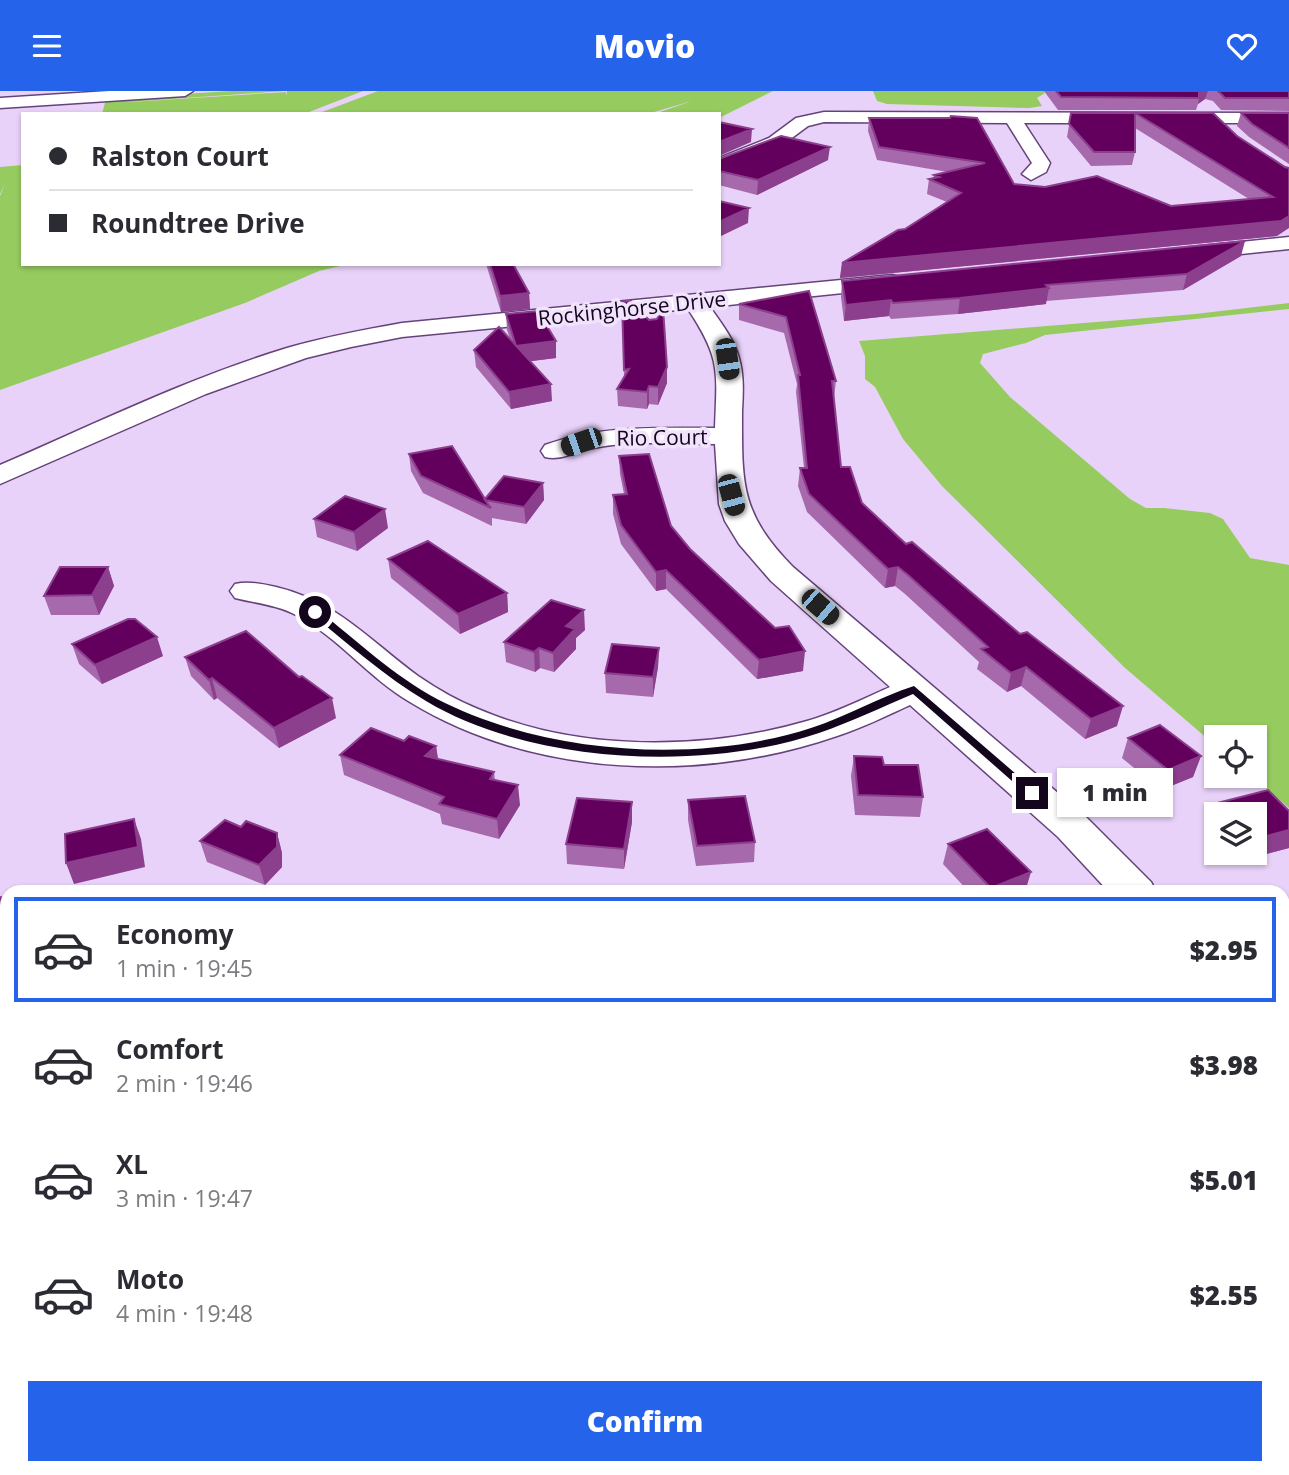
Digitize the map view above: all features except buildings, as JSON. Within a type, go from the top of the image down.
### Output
[{"type":"street","points":[[0,103],[185,91]]},
{"type":"street","points":[[1195,98],[1232,134]]},
{"type":"street","points":[[721,164],[775,142],[802,122],[838,116],[1289,118]]},
{"type":"street","points":[[1012,117],[1041,163],[1031,174]]},
{"type":"street","points":[[1164,255],[1289,243]]},
{"type":"street","name":"Rockinghorse Drive","points":[[0,475],[226,377],[307,348],[402,330],[914,280]]},
{"type":"street","points":[[695,301],[721,343],[727,359],[730,380],[731,495],[737,517],[746,535],[782,574],[1072,827],[1128,885]]},
{"type":"street","name":"Rio Court","points":[[555,451],[602,438],[729,436]]},
{"type":"street","points":[[246,591],[292,602],[315,612],[404,683],[432,701],[473,720],[520,735],[600,751],[676,754],[768,743],[815,731],[914,690]]},
{"type":"green space","points":[[231,91],[284,91],[115,103],[286,92],[287,96],[287,91],[363,91],[309,112],[103,112],[106,99]]},
{"type":"green space","points":[[378,91],[773,91],[721,117],[721,112],[660,112],[692,101],[654,112],[322,112]]},
{"type":"green space","points":[[873,91],[1045,93],[1037,98],[1042,106],[1029,108],[887,104],[877,101]]},
{"type":"green space","points":[[21,165],[21,266],[340,266],[319,271],[245,303],[0,390],[0,196],[5,184],[0,194],[0,167]]},
{"type":"green space","points":[[1289,303],[1289,309],[1045,335],[983,354],[980,363],[1010,397],[1130,499],[1146,508],[1210,513],[1223,519],[1250,558],[1289,565],[1289,808],[1266,788],[1267,725],[1204,725],[1204,736],[1124,667],[942,486],[903,439],[875,387],[865,379],[865,356],[859,341],[1195,314]]},
{"type":"route","points":[[315,612],[404,683],[432,701],[473,720],[520,735],[600,751],[676,754],[768,743],[815,731],[914,690],[1032,793]]}]
